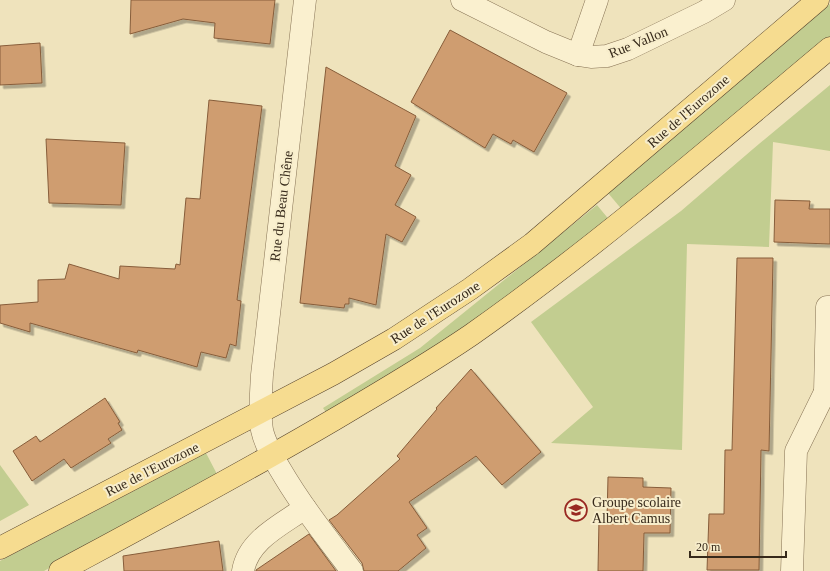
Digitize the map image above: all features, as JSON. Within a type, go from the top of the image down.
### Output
[{"type":"main road","name":"Rue de l'Eurozone","points":[[0,548],[333,374],[388,343],[464,293],[505,265],[584,200],[818,0]]},
{"type":"main road","points":[[60,571],[273,456],[424,366],[470,335],[622,221],[830,48]]},
{"type":"street","name":"Rue du Beau Chêne","points":[[305,0],[263,362],[260,412],[262,432],[267,446],[304,508],[352,571]]},
{"type":"street","name":"Rue Vallon","points":[[462,0],[484,5],[546,42],[578,55],[591,58],[606,56],[628,49],[704,12],[724,0]]},
{"type":"street","points":[[578,55],[597,0]]},
{"type":"street","points":[[792,571],[796,451],[828,392],[827,306],[830,307]]},
{"type":"street","points":[[243,571],[245,561],[259,540],[304,508]]},
{"type":"green space","points":[[830,4],[830,39],[624,212],[608,193]]},
{"type":"green space","points":[[830,85],[830,151],[773,142],[769,247],[687,244],[682,450],[551,443],[593,407],[531,322],[681,211]]},
{"type":"green space","points":[[597,205],[611,222],[445,343],[328,415],[323,408],[420,348]]},
{"type":"green space","points":[[206,453],[219,478],[44,571],[0,571],[0,561]]},
{"type":"green space","points":[[0,465],[29,505],[0,521]]},
{"type":"building","points":[[131,0],[275,0],[270,44],[214,38],[215,23],[183,19],[130,34]]},
{"type":"building","points":[[450,30],[567,93],[534,152],[513,140],[511,144],[493,134],[485,148],[411,102]]},
{"type":"building","points":[[40,43],[42,83],[0,85],[0,46]]},
{"type":"building","points":[[326,67],[416,116],[395,166],[411,175],[395,205],[416,217],[402,242],[386,234],[376,305],[349,298],[349,304],[345,304],[344,308],[300,303]]},
{"type":"building","points":[[209,100],[262,106],[237,300],[241,301],[236,346],[230,344],[226,358],[201,352],[197,367],[138,350],[137,353],[30,323],[30,332],[0,323],[0,305],[38,302],[38,280],[65,279],[69,264],[119,279],[120,266],[175,269],[176,264],[180,265],[186,198],[200,199]]},
{"type":"building","points":[[46,139],[125,143],[121,205],[49,203]]},
{"type":"building","points":[[775,200],[810,201],[809,209],[830,209],[830,244],[774,242]]},
{"type":"building","points":[[737,258],[773,258],[769,451],[761,450],[759,570],[707,570],[709,514],[724,514],[725,450],[732,450]]},
{"type":"building","points":[[471,369],[541,452],[502,485],[476,456],[409,502],[427,528],[417,535],[426,548],[398,571],[364,571],[362,563],[329,520],[337,515],[400,459],[397,456],[437,409],[436,408]]},
{"type":"building","points":[[105,398],[120,422],[118,423],[122,430],[108,439],[111,443],[71,468],[64,459],[32,481],[13,451],[36,436],[40,442]]},
{"type":"building","points":[[608,477],[643,478],[643,487],[671,488],[670,533],[644,533],[643,571],[598,571],[599,519],[607,519]]},
{"type":"building","points":[[309,534],[336,571],[256,571],[256,570]]},
{"type":"building","points":[[219,541],[223,571],[124,571],[123,556]]},
{"type":"place","name":"Groupe scolaire Albert Camus","points":[[576,510]]}]
